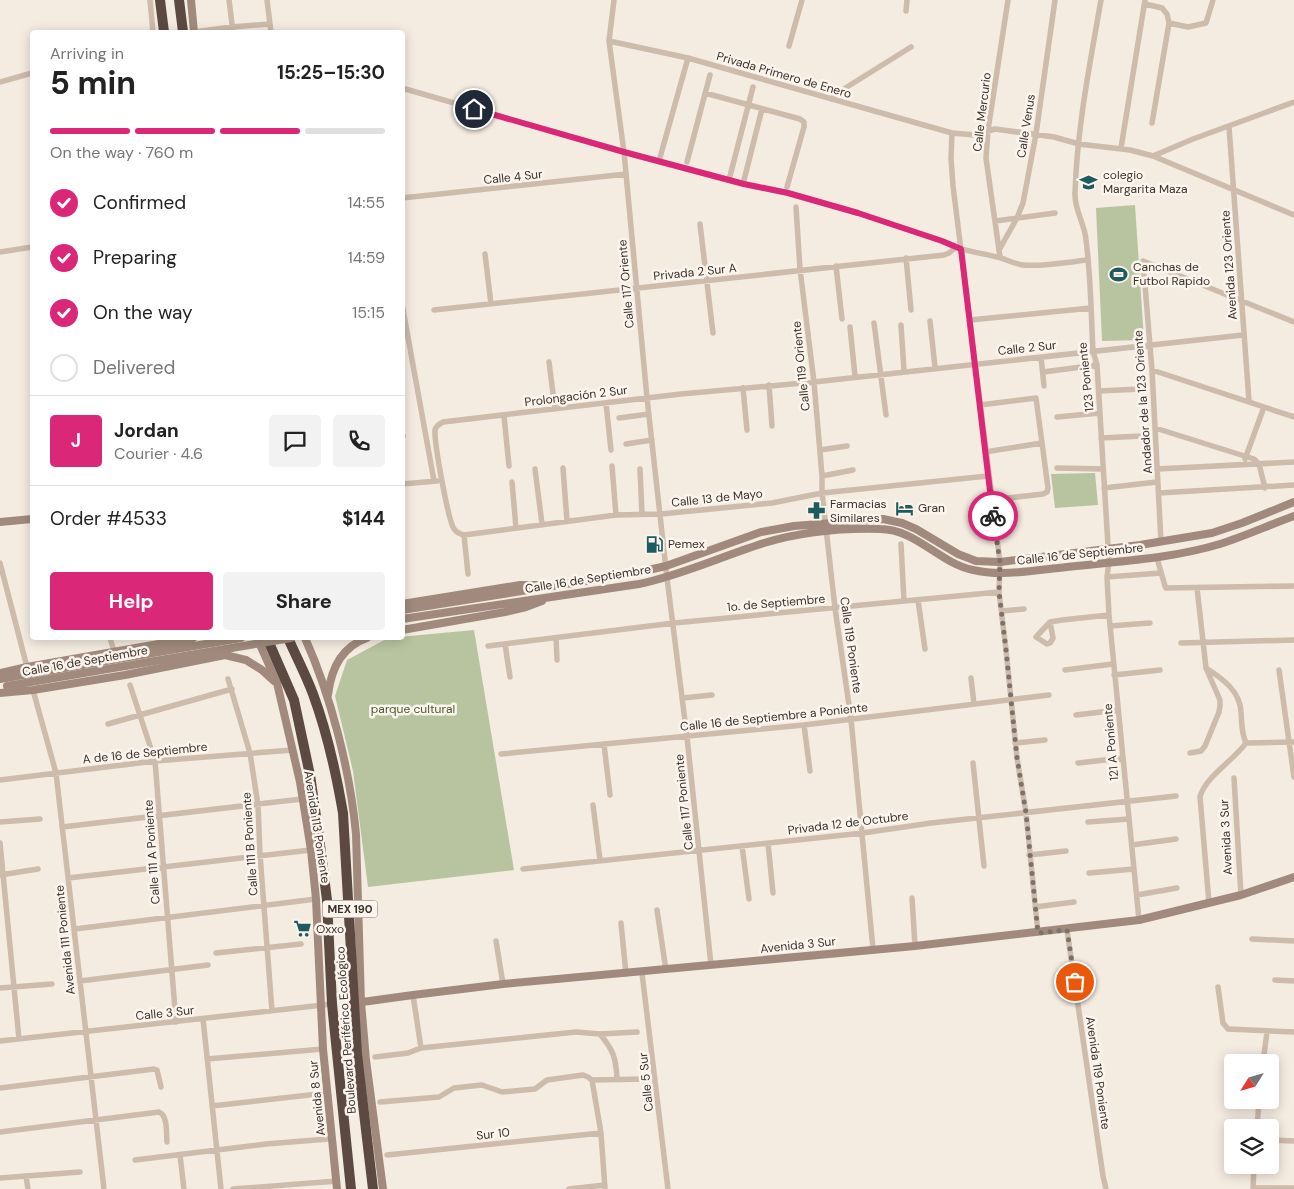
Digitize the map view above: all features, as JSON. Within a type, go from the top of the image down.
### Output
[{"type":"highway","points":[[160,0],[164,30]]},
{"type":"highway","points":[[179,0],[184,30]]},
{"type":"highway","name":"Boulevard Periférico Ecológico","points":[[268,640],[294,700],[310,775],[327,900],[332,1004],[351,1189]]},
{"type":"highway","name":"Boulevard Periférico Ecológico","points":[[291,640],[321,718],[338,782],[344,822],[358,1003],[357,1054],[373,1189]]},
{"type":"main road","points":[[191,0],[194,30]]},
{"type":"main road","name":"Calle 16 de Septiembre","points":[[405,618],[489,602],[560,585],[666,566],[761,532],[794,526],[883,519],[902,523],[916,529],[958,554],[976,561],[1000,562],[1162,542],[1212,533],[1294,502]]},
{"type":"main road","name":"Calle 16 de Septiembre","points":[[405,610],[557,596],[639,584],[667,578],[764,543],[796,535],[882,529],[899,532],[956,564],[972,570],[1000,573],[1157,558],[1219,544],[1248,535],[1294,516]]},
{"type":"main road","points":[[0,522],[30,519]]},
{"type":"main road","points":[[405,604],[520,585],[560,585]]},
{"type":"main road","points":[[405,629],[519,609],[557,596]]},
{"type":"main road","points":[[2,681],[27,666],[181,640]]},
{"type":"main road","name":"Calle 16 de Septiembre","points":[[2,681],[230,640]]},
{"type":"main road","name":"Avenida 113 Poniente","points":[[258,640],[277,683],[293,750],[311,850],[316,899],[321,1005]]},
{"type":"main road","name":"Calle 16 de Septiembre","points":[[2,681],[277,640]]},
{"type":"main road","name":"Boulevard Periférico Ecológico","points":[[306,640],[328,697],[354,810],[356,834],[358,1003],[383,1189]]},
{"type":"main road","points":[[328,697],[329,681],[340,657],[354,644],[363,640]]},
{"type":"main road","points":[[0,693],[33,690],[125,675],[225,655],[237,657],[254,664],[277,683]]},
{"type":"main road","name":"Avenida 3 Sur","points":[[358,1003],[503,984],[642,973],[1067,930],[1140,920],[1241,895],[1294,877]]},
{"type":"main road","name":"Avenida 8 Sur","points":[[321,1005],[323,1049],[337,1185]]},
{"type":"street","points":[[150,0],[153,30]]},
{"type":"street","points":[[228,0],[232,30],[270,24]]},
{"type":"street","points":[[267,0],[271,30]]},
{"type":"street","name":"Calle 117 Oriente","points":[[614,0],[609,41],[624,152],[648,414],[667,578]]},
{"type":"street","points":[[789,46],[802,0]]},
{"type":"street","points":[[906,11],[907,0]]},
{"type":"street","name":"Calle Mercurio","points":[[1000,257],[987,170],[988,130],[1008,0]]},
{"type":"street","name":"Calle Venus","points":[[999,250],[1018,218],[1023,203],[1036,134],[1055,0]]},
{"type":"street","name":"123 Poniente","points":[[1102,0],[1090,62],[1079,144],[1075,193],[1077,210],[1085,230],[1088,260],[1093,351],[1097,365],[1099,392],[1108,562]]},
{"type":"street","points":[[1169,23],[1188,27],[1206,23],[1213,0]]},
{"type":"street","points":[[1121,148],[1145,2],[1162,8],[1167,14],[1169,23],[1152,124]]},
{"type":"street","name":"Privada Primero de Enero","points":[[609,41],[688,58],[952,133],[975,135],[996,129],[1036,134],[1079,144],[1121,148],[1153,156],[1294,216]]},
{"type":"street","points":[[831,99],[838,92],[911,47]]},
{"type":"street","points":[[659,161],[688,58]]},
{"type":"street","points":[[0,82],[30,74]]},
{"type":"street","points":[[687,162],[710,75]]},
{"type":"street","points":[[729,180],[753,87]]},
{"type":"street","points":[[405,89],[624,152],[744,184],[788,193],[858,213],[958,248],[1000,257],[1023,265],[1088,260]]},
{"type":"street","points":[[705,94],[800,119],[804,122],[787,186]]},
{"type":"street","points":[[1153,156],[1294,102]]},
{"type":"street","points":[[744,184],[762,109]]},
{"type":"street","name":"Avenida 123 Oriente","points":[[1229,126],[1249,401]]},
{"type":"street","points":[[952,133],[951,158],[958,248],[970,320],[1000,562],[999,592],[1015,743],[1026,813],[1038,933]]},
{"type":"street","name":"Calle 4 Sur","points":[[405,198],[529,186],[626,174]]},
{"type":"street","name":"Calle 119 Oriente","points":[[796,207],[800,269],[814,382],[822,493],[826,522]]},
{"type":"street","points":[[995,221],[1055,212]]},
{"type":"street","points":[[700,224],[713,333]]},
{"type":"street","points":[[0,252],[30,247]]},
{"type":"street","name":"Privada 2 Sur A","points":[[434,310],[800,269],[944,255],[958,248]]},
{"type":"street","points":[[485,254],[491,304]]},
{"type":"street","points":[[906,258],[912,310]]},
{"type":"street","name":"Andador de la 123 Oriente","points":[[1162,542],[1152,370],[1143,261],[1243,300]]},
{"type":"street","points":[[836,266],[842,319]]},
{"type":"street","points":[[1243,300],[1294,322]]},
{"type":"street","points":[[970,320],[1091,308]]},
{"type":"street","points":[[405,321],[434,481]]},
{"type":"street","points":[[930,321],[935,367]]},
{"type":"street","points":[[874,324],[886,415]]},
{"type":"street","points":[[901,325],[904,371]]},
{"type":"street","points":[[850,327],[855,376]]},
{"type":"street","name":"Calle 2 Sur","points":[[814,382],[935,367],[1243,335]]},
{"type":"street","points":[[1041,357],[1044,386]]},
{"type":"street","points":[[549,362],[555,409]]},
{"type":"street","points":[[1043,372],[1097,365]]},
{"type":"street","points":[[1152,370],[1294,417]]},
{"type":"street","name":"Prolongación 2 Sur","points":[[442,480],[435,438],[439,424],[647,398],[814,382]]},
{"type":"street","points":[[769,385],[772,426]]},
{"type":"street","points":[[743,388],[747,430]]},
{"type":"street","points":[[1099,392],[1140,389]]},
{"type":"street","points":[[980,405],[1036,398],[1048,488],[1047,492],[1043,494],[991,500]]},
{"type":"street","points":[[606,403],[610,450]]},
{"type":"street","points":[[1243,464],[1264,407]]},
{"type":"street","points":[[1057,417],[1100,413]]},
{"type":"street","points":[[620,418],[648,414]]},
{"type":"street","points":[[504,416],[509,466]]},
{"type":"street","points":[[1155,428],[1254,459],[1259,464],[1265,488]]},
{"type":"street","points":[[1101,438],[1142,436]]},
{"type":"street","points":[[626,444],[652,440]]},
{"type":"street","points":[[985,452],[1042,443]]},
{"type":"street","points":[[820,450],[847,446]]},
{"type":"street","points":[[1157,469],[1294,462]]},
{"type":"street","points":[[612,466],[616,515]]},
{"type":"street","points":[[563,468],[567,521]]},
{"type":"street","points":[[1058,468],[1103,469]]},
{"type":"street","points":[[535,469],[542,524]]},
{"type":"street","points":[[640,469],[642,514]]},
{"type":"street","points":[[822,476],[853,470]]},
{"type":"street","name":"Calle 13 de Mayo","points":[[464,535],[616,515],[660,514],[772,503],[822,493],[988,476]]},
{"type":"street","points":[[405,484],[442,480],[452,525],[458,533],[464,535],[468,574]]},
{"type":"street","points":[[512,482],[516,528]]},
{"type":"street","points":[[1104,488],[1158,482]]},
{"type":"street","points":[[1158,493],[1294,486]]},
{"type":"street","name":"Calle 119 Poniente","points":[[826,522],[835,608],[851,719],[873,949]]},
{"type":"street","points":[[901,544],[904,601]]},
{"type":"street","points":[[1157,558],[1166,588],[1294,586]]},
{"type":"street","name":"121 A Poniente","points":[[1108,562],[1107,577],[1113,664],[1126,802],[1140,920]]},
{"type":"street","points":[[0,563],[27,666]]},
{"type":"street","points":[[1107,577],[1161,574]]},
{"type":"street","name":"Calle 117 Poniente","points":[[667,578],[683,698],[712,965]]},
{"type":"street","points":[[1190,753],[1201,751],[1205,746],[1219,712],[1220,700],[1206,668],[1197,588]]},
{"type":"street","name":"1o. de Septiembre","points":[[488,646],[674,623],[999,592]]},
{"type":"street","points":[[918,600],[925,649]]},
{"type":"street","points":[[1002,611],[1024,609]]},
{"type":"street","points":[[1050,622],[1109,615]]},
{"type":"street","points":[[1110,626],[1150,623]]},
{"type":"street","points":[[556,638],[557,660]]},
{"type":"street","points":[[111,640],[114,651]]},
{"type":"street","points":[[1181,643],[1294,640]]},
{"type":"street","points":[[505,644],[510,677]]},
{"type":"street","points":[[1066,670],[1113,664]]},
{"type":"street","points":[[1206,668],[1230,686],[1236,694],[1240,703],[1242,734],[1246,743]]},
{"type":"street","points":[[1114,675],[1160,670]]},
{"type":"street","points":[[1279,670],[1292,742],[1294,777]]},
{"type":"street","name":"Calle 111 B Poniente","points":[[228,678],[250,753],[258,805],[272,1011]]},
{"type":"street","points":[[971,678],[974,704]]},
{"type":"street","name":"Calle 111 A Poniente","points":[[130,685],[155,761],[176,1022]]},
{"type":"street","points":[[108,724],[232,689]]},
{"type":"street","name":"Avenida 111 Poniente","points":[[33,690],[56,773],[104,1189]]},
{"type":"street","points":[[683,698],[712,695]]},
{"type":"street","name":"Calle 16 de Septiembre a Poniente","points":[[501,754],[804,725],[1049,695]]},
{"type":"street","points":[[1076,715],[1118,710]]},
{"type":"street","points":[[804,725],[810,771]]},
{"type":"street","points":[[1015,743],[1045,740]]},
{"type":"street","points":[[1246,743],[1292,742]]},
{"type":"street","points":[[1209,903],[1200,797],[1206,786],[1246,743]]},
{"type":"street","points":[[604,744],[610,795]]},
{"type":"street","name":"A de 16 de Septiembre","points":[[0,780],[155,761],[293,750]]},
{"type":"street","points":[[1078,762],[1123,758]]},
{"type":"street","points":[[973,763],[984,866]]},
{"type":"street","name":"Avenida 3 Sur","points":[[1234,778],[1241,895]]},
{"type":"street","name":"Privada 12 de Octubre","points":[[523,869],[863,833],[931,823],[1176,796]]},
{"type":"street","points":[[62,827],[302,799]]},
{"type":"street","points":[[593,805],[600,860]]},
{"type":"street","points":[[0,822],[40,818]]},
{"type":"street","points":[[1088,822],[1129,819]]},
{"type":"street","points":[[1132,845],[1176,838]]},
{"type":"street","points":[[0,843],[1,875],[18,1039]]},
{"type":"street","points":[[768,843],[773,893]]},
{"type":"street","points":[[742,846],[749,899]]},
{"type":"street","points":[[68,878],[311,850]]},
{"type":"street","points":[[1029,855],[1066,851]]},
{"type":"street","points":[[1,875],[38,869]]},
{"type":"street","points":[[1089,873],[1134,869]]},
{"type":"street","points":[[1136,895],[1178,888]]},
{"type":"street","points":[[912,898],[915,946]]},
{"type":"street","points":[[75,929],[316,899]]},
{"type":"street","points":[[1035,907],[1074,902]]},
{"type":"street","points":[[658,910],[666,970]]},
{"type":"street","points":[[621,923],[626,974]]},
{"type":"street","name":"Avenida 119 Poniente","points":[[1067,930],[1102,1176],[1106,1189]]},
{"type":"street","points":[[1252,939],[1294,941]]},
{"type":"street","points":[[496,941],[503,984]]},
{"type":"street","points":[[216,954],[301,944]]},
{"type":"street","points":[[80,981],[208,965]]},
{"type":"street","name":"Calle 5 Sur","points":[[642,973],[668,1189]]},
{"type":"street","points":[[1275,980],[1294,981]]},
{"type":"street","points":[[0,988],[52,984]]},
{"type":"street","points":[[1218,987],[1222,1023],[1228,1030],[1294,1032]]},
{"type":"street","points":[[413,995],[421,1048]]},
{"type":"street","name":"Calle 3 Sur","points":[[0,1041],[332,1004]]},
{"type":"street","points":[[203,1019],[221,1189]]},
{"type":"street","points":[[375,1057],[408,1053],[421,1048],[576,1032],[600,1034],[637,1032]]},
{"type":"street","points":[[1264,1054],[1267,1032]]},
{"type":"street","points":[[600,1034],[614,1053],[617,1079]]},
{"type":"street","points":[[206,1059],[323,1049]]},
{"type":"street","points":[[0,1088],[154,1069],[157,1070],[161,1088]]},
{"type":"street","points":[[380,1102],[439,1097],[449,1090],[482,1085],[502,1092],[535,1089],[546,1080],[588,1076],[592,1080],[601,1133],[605,1187],[569,1189]]},
{"type":"street","points":[[592,1080],[644,1078]]},
{"type":"street","points":[[212,1106],[327,1092]]},
{"type":"street","points":[[0,1132],[162,1113],[167,1142]]},
{"type":"street","name":"Sur 10","points":[[387,1155],[601,1133]]},
{"type":"street","points":[[134,1160],[266,1144],[328,1139]]},
{"type":"street","points":[[1279,1140],[1294,1141]]},
{"type":"street","points":[[180,1155],[184,1189]]},
{"type":"street","points":[[0,1178],[80,1172]]},
{"type":"street","points":[[1254,1174],[1253,1188],[1294,1188]]},
{"type":"street","points":[[26,1176],[28,1189]]},
{"type":"street","points":[[233,1189],[337,1185]]},
{"type":"green space","name":"Canchas de Futbol Rapido","points":[[1135,205],[1144,340],[1102,341],[1096,208]]},
{"type":"green space","points":[[1095,473],[1098,505],[1055,508],[1051,474]]},
{"type":"green space","name":"parque cultural","points":[[474,630],[514,870],[368,887],[353,771],[335,696],[347,660],[384,640],[405,640],[405,636]]},
{"type":"way so far","points":[[993,516],[1000,562],[999,592],[1017,758],[1026,813],[1038,933],[1067,930],[1075,982]]},
{"type":"place","name":"colegio Margarita Maza","points":[[1089,182]]},
{"type":"place","name":"Canchas de Futbol Rapido","points":[[1119,274]]},
{"type":"place","name":"Gran","points":[[904,508]]},
{"type":"place","name":"Farmacias Similares","points":[[816,511]]},
{"type":"place","name":"Pemex","points":[[654,544]]},
{"type":"place","name":"Oxxo","points":[[302,929]]},
{"type":"route","points":[[474,109],[624,152],[744,184],[788,193],[858,213],[961,249],[993,516]]}]
